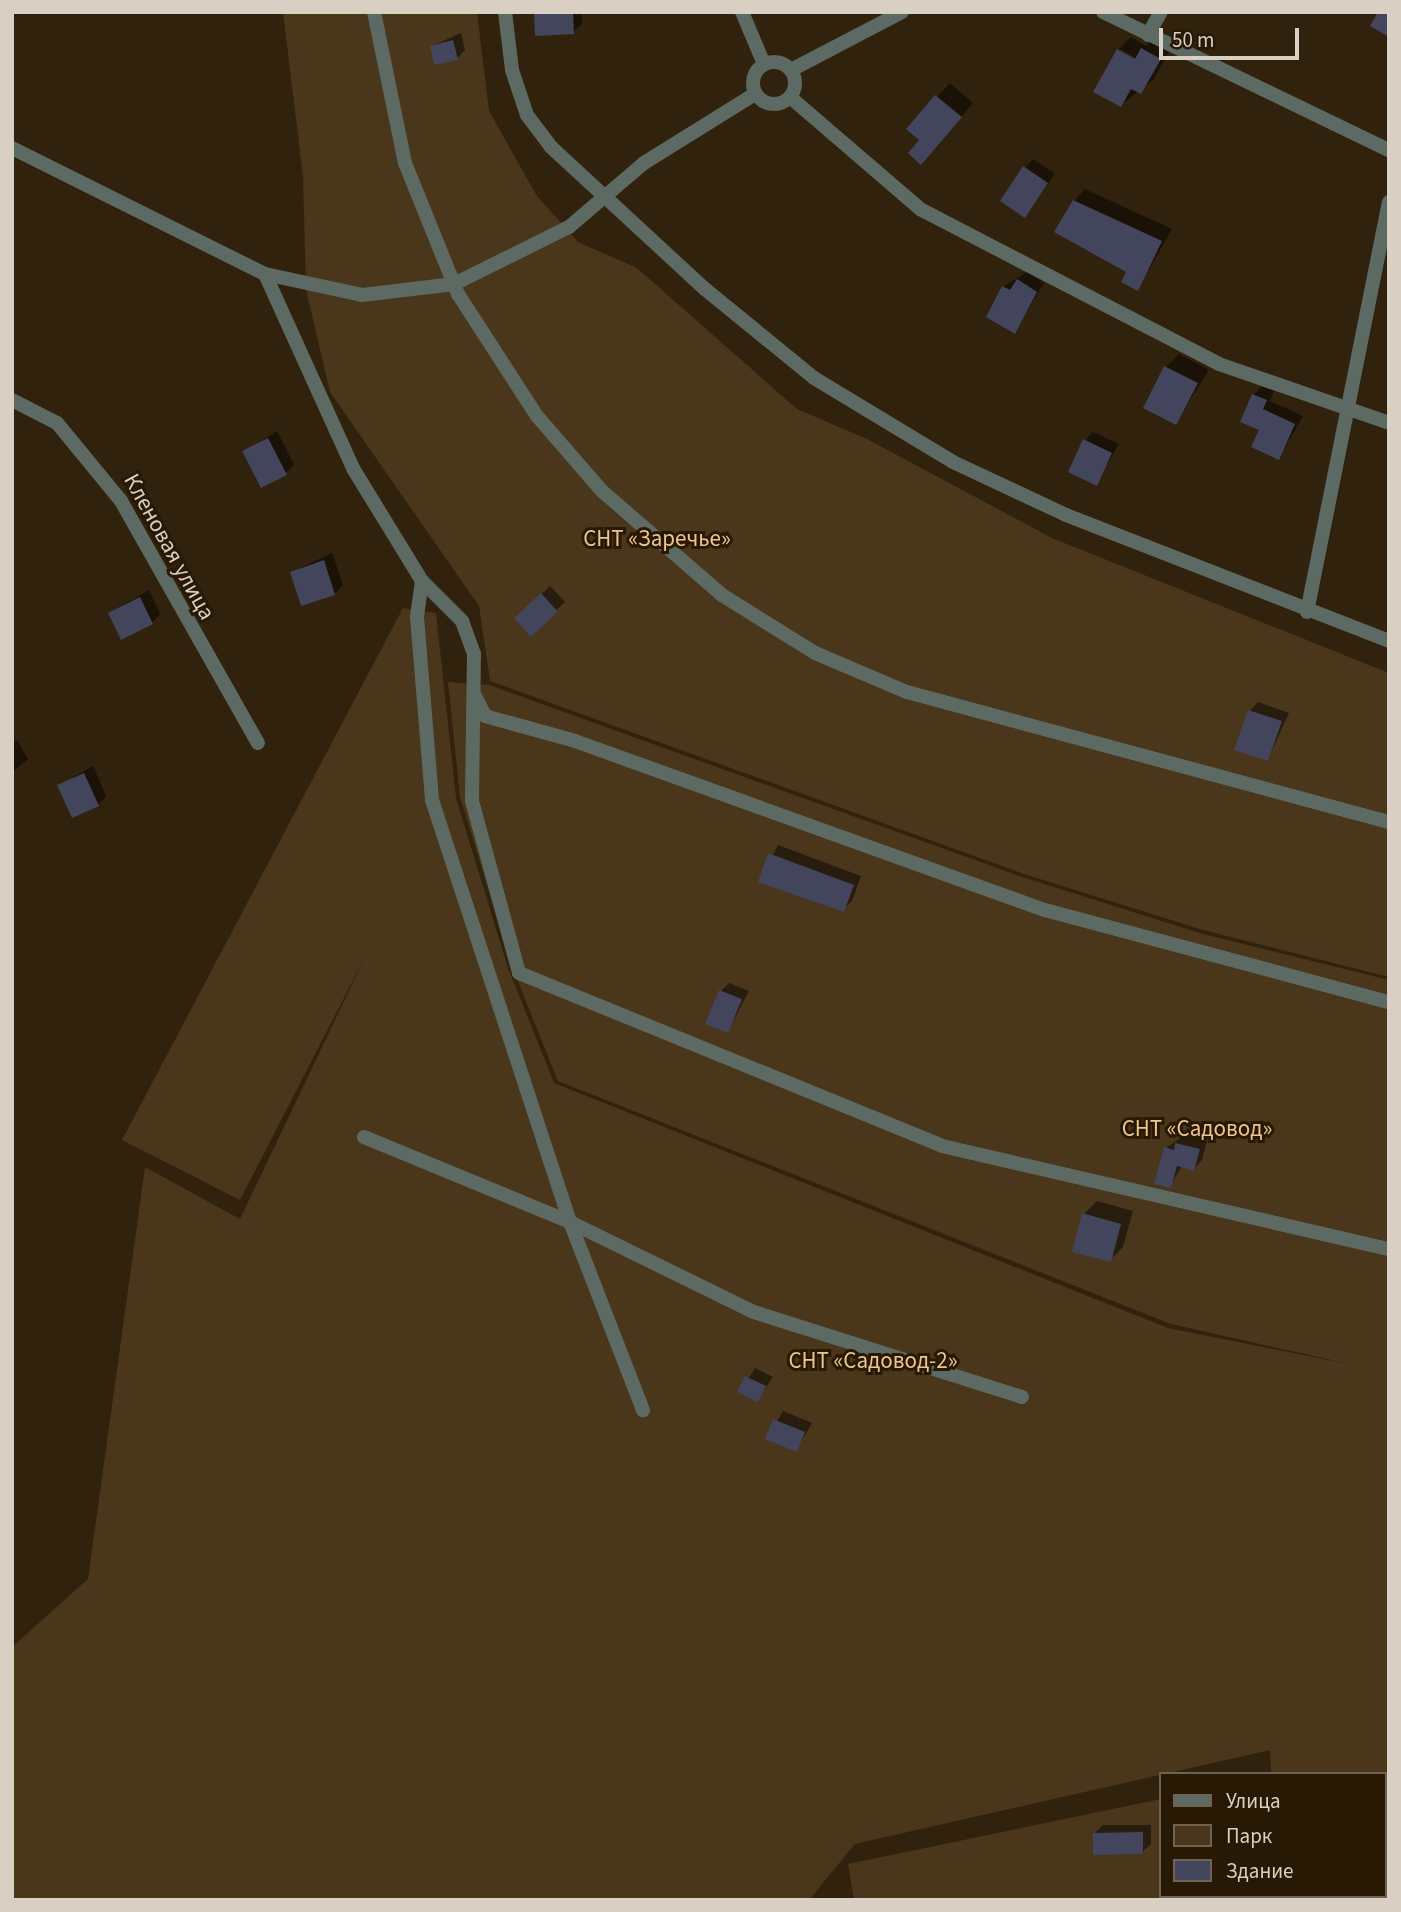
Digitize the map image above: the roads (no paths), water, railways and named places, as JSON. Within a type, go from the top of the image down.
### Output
[{"type":"street","points":[[374,12],[405,163],[454,284],[537,416],[602,491],[722,595],[815,653],[907,692],[1389,822]]},
{"type":"street","points":[[505,12],[512,70],[527,115],[582,179],[605,192],[705,289],[814,377],[953,462],[1307,612],[1389,641]]},
{"type":"street","points":[[742,12],[764,64]]},
{"type":"street","points":[[764,64],[791,70],[902,12]]},
{"type":"street","points":[[1104,12],[1389,150]]},
{"type":"street","points":[[1148,35],[1161,12]]},
{"type":"street","points":[[755,94],[754,74],[764,64]]},
{"type":"street","points":[[790,97],[791,70]]},
{"type":"street","points":[[12,148],[265,274],[362,295],[454,284],[569,227],[605,192],[755,94]]},
{"type":"street","points":[[755,94],[772,104],[790,97]]},
{"type":"street","points":[[790,97],[920,209],[1219,364],[1389,424]]},
{"type":"street","points":[[1307,612],[1389,202]]},
{"type":"street","points":[[265,274],[354,470],[422,581],[463,621],[474,654],[472,801],[519,973],[942,1146],[1389,1249]]},
{"type":"street","name":"Кленовая улица","points":[[12,400],[57,423],[121,501],[258,743]]},
{"type":"street","points":[[422,581],[417,617],[432,800],[570,1222],[643,1410]]},
{"type":"street","points":[[472,691],[485,716],[575,741],[864,849],[1114,931],[1389,1002]]},
{"type":"street","points":[[364,1137],[570,1222],[754,1312],[1022,1397]]},
{"type":"park label","name":"СНТ «Заречье»","points":[[657,539]]},
{"type":"park label","name":"СНТ «Садовод»","points":[[1197,1129]]},
{"type":"park label","name":"СНТ «Садовод-2»","points":[[873,1361]]}]
